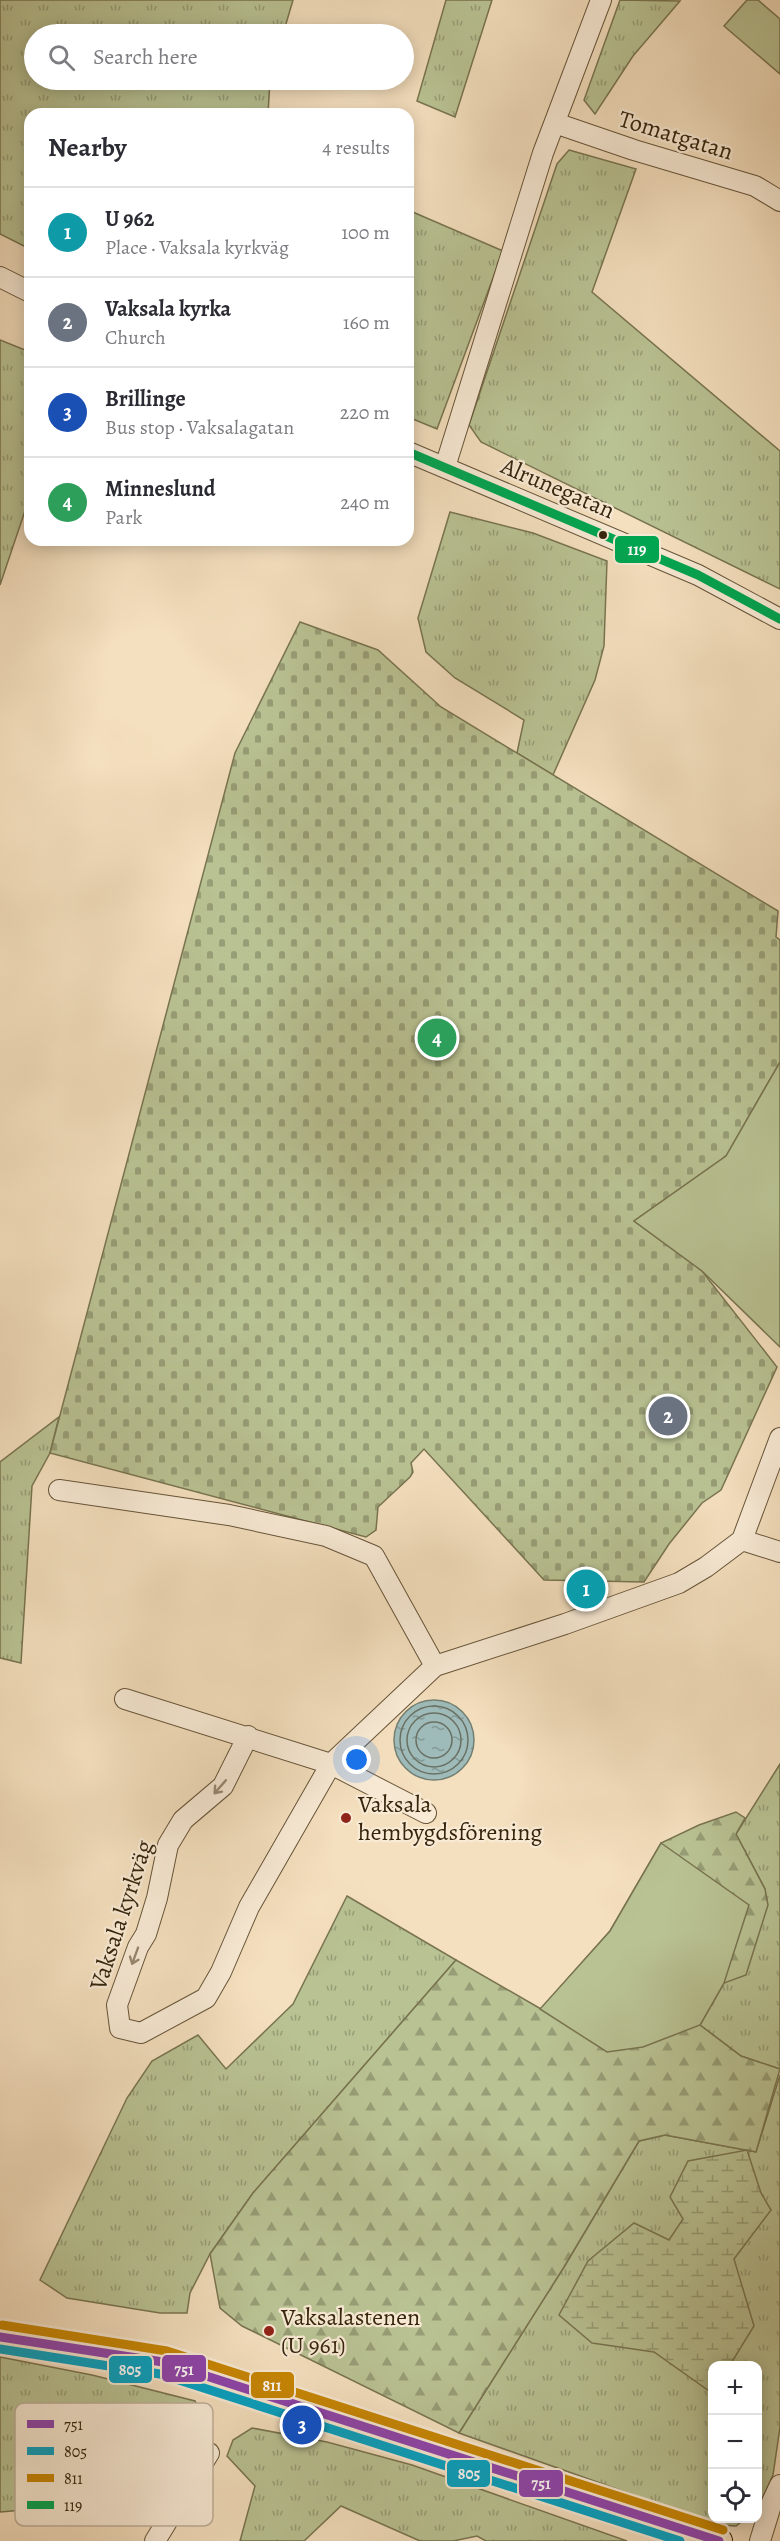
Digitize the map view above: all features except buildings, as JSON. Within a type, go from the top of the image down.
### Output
[{"type":"main road","points":[[0,2337],[164,2362],[719,2541]]},
{"type":"main road","points":[[628,2513],[689,2541]]},
{"type":"street","points":[[444,467],[543,153],[601,0]]},
{"type":"street","name":"Tomatgatan","points":[[555,123],[634,150],[755,186],[780,201]]},
{"type":"street","points":[[0,277],[24,289]]},
{"type":"street","name":"Alrunegatan","points":[[414,454],[698,575],[780,619]]},
{"type":"street","points":[[780,1438],[742,1540],[780,1552]]},
{"type":"street","points":[[59,1490],[229,1515],[326,1536],[374,1556],[435,1666]]},
{"type":"street","name":"Vaksala kyrkväg","points":[[248,1736],[223,1786],[183,1820],[168,1845],[157,1898],[146,1934],[138,1947],[117,2006],[120,2028],[141,2032],[206,1998],[249,1907],[331,1764],[435,1666],[565,1624],[679,1583],[706,1567],[742,1540]]},
{"type":"street","points":[[124,1699],[248,1736],[331,1764],[426,1813]]},
{"type":"street","points":[[760,2541],[780,2485]]},
{"type":"street","points":[[155,2541],[164,2526]]},
{"type":"green space","points":[[0,0],[293,0],[286,24],[24,24],[24,90],[269,90],[268,108],[24,108],[24,246],[0,234]]},
{"type":"green space","points":[[446,0],[492,0],[455,117],[417,101]]},
{"type":"green space","points":[[620,0],[680,1],[633,56],[595,114],[584,100]]},
{"type":"green space","points":[[747,0],[758,0],[780,19],[780,74],[724,26]]},
{"type":"green space","points":[[569,150],[636,169],[592,292],[780,451],[780,589],[481,442],[469,425],[557,164]]},
{"type":"green space","points":[[414,213],[503,251],[437,429],[414,419]]},
{"type":"green space","points":[[0,340],[24,350],[24,514],[0,585]]},
{"type":"green space","points":[[450,512],[533,533],[607,561],[604,646],[595,680],[553,775],[517,753],[524,720],[455,678],[426,652],[418,618]]},
{"type":"green space","points":[[300,622],[378,650],[441,707],[778,911],[776,937],[780,940],[780,1062],[726,1156],[634,1221],[702,1271],[777,1367],[721,1490],[702,1503],[669,1544],[644,1582],[544,1580],[424,1449],[411,1463],[413,1472],[410,1477],[378,1507],[376,1530],[366,1537],[50,1453],[235,753]]},
{"type":"green space","points":[[780,1062],[780,1347],[702,1271],[634,1221],[726,1156]]},
{"type":"green space","points":[[59,1417],[50,1453],[32,1486],[21,1663],[0,1658],[0,1462]]},
{"type":"green space","points":[[780,1764],[780,2069],[741,2056],[700,2025],[724,1983],[765,1889],[736,1834]]},
{"type":"green space","points":[[736,1812],[745,1818],[736,1834],[765,1889],[768,1905],[746,1975],[724,1983],[700,2025],[741,2056],[780,2069],[756,2152],[665,2135],[639,2141],[564,2267],[459,2433],[242,2326],[220,2308],[210,2254],[253,2193],[456,1960],[541,2009],[610,1931],[661,1843],[699,1825]]},
{"type":"green space","points":[[661,1843],[749,1905],[724,1983],[700,2025],[643,2047],[607,2052],[540,2009],[610,1931]]},
{"type":"green space","points":[[347,1896],[456,1960],[253,2193],[210,2254],[190,2293],[187,2313],[160,2313],[67,2298],[40,2280],[127,2098],[152,2061],[198,2035],[226,2069],[293,2004]]},
{"type":"green space","points":[[780,2075],[780,2427],[773,2475],[762,2500],[762,2361],[708,2361],[708,2521],[459,2433],[564,2267],[639,2141],[665,2135],[756,2152]]},
{"type":"green space","points":[[747,2150],[761,2193],[771,2210],[734,2259],[754,2326],[732,2361],[708,2361],[708,2390],[654,2352],[592,2343],[559,2315],[588,2261],[634,2223],[669,2240],[683,2219],[670,2197],[688,2161]]},
{"type":"green space","points":[[0,2357],[92,2375],[195,2401],[196,2403],[15,2403],[15,2511],[0,2512]]},
{"type":"green space","points":[[252,2428],[327,2442],[412,2465],[627,2541],[486,2541],[477,2536],[453,2541],[420,2541],[341,2506],[304,2541],[240,2541],[255,2486],[227,2456],[233,2440]]},
{"type":"green space","points":[[712,2523],[740,2523],[736,2526]]},
{"type":"water","points":[[426,1700],[442,1700],[463,1711],[474,1732],[474,1748],[463,1769],[442,1780],[426,1780],[412,1774],[400,1762],[394,1748],[394,1732],[400,1718],[412,1706]]},
{"type":"transit line","name":"119","points":[[414,455],[698,575],[780,619]]},
{"type":"transit line","name":"811","points":[[2,2325],[167,2351],[723,2530]]},
{"type":"transit line","name":"751","points":[[0,2337],[163,2362],[719,2541]]},
{"type":"transit line","name":"805","points":[[0,2349],[160,2374],[680,2541]]},
{"type":"place","name":"Minneslund","points":[[437,1038]]},
{"type":"place","name":"Vaksala kyrka","points":[[668,1416]]},
{"type":"place","name":"U 962","points":[[586,1589]]},
{"type":"place","name":"Vaksala hembygdsförening","points":[[346,1818]]},
{"type":"place","name":"Vaksalastenen (U 961)","points":[[269,2331]]},
{"type":"place","name":"Brillinge","points":[[302,2425]]}]
